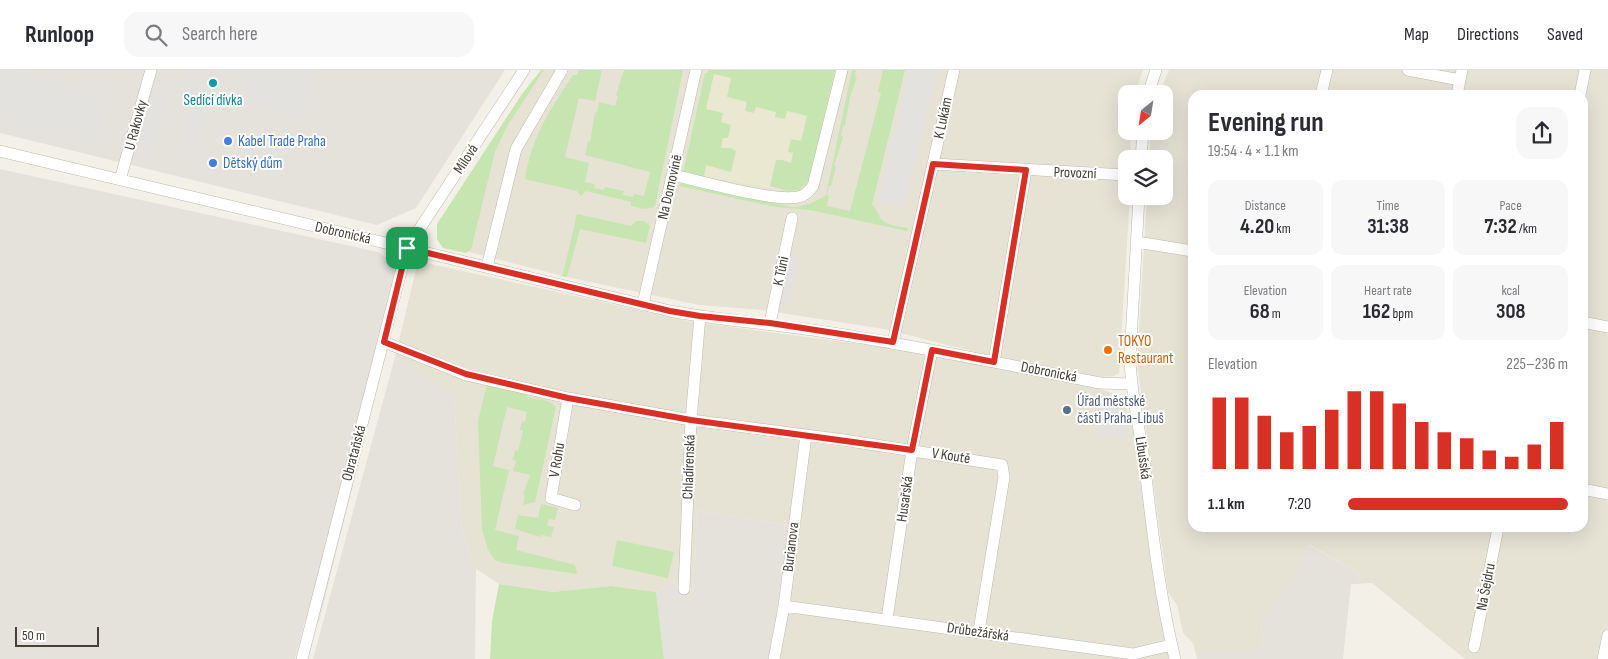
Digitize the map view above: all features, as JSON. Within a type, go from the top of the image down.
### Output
[{"type":"street","name":"U Rakovky","points":[[120,180],[151,70]]},
{"type":"street","name":"Mílová","points":[[407,248],[524,70]]},
{"type":"street","points":[[487,267],[516,149],[562,70]]},
{"type":"street","name":"Na Domovině","points":[[643,304],[696,70]]},
{"type":"street","points":[[673,175],[770,196],[796,198],[805,195],[813,186],[842,70]]},
{"type":"street","name":"K Lukám","points":[[893,342],[954,70]]},
{"type":"street","points":[[1151,85],[1156,70]]},
{"type":"street","points":[[1322,90],[1327,70]]},
{"type":"street","points":[[1408,70],[1461,75],[1458,90]]},
{"type":"street","points":[[1581,90],[1585,70]]},
{"type":"street","name":"Dobronická","points":[[0,152],[700,316],[770,323],[893,342],[1100,382],[1130,384]]},
{"type":"street","name":"Provozní","points":[[933,164],[1118,175]]},
{"type":"street","points":[[994,362],[1026,170]]},
{"type":"street","name":"Libušská","points":[[1139,205],[1130,384],[1140,435],[1158,580],[1175,659]]},
{"type":"street","name":"K Tůni","points":[[770,323],[792,218]]},
{"type":"street","points":[[1137,242],[1188,250]]},
{"type":"street","name":"Obrataňská","points":[[302,659],[407,248]]},
{"type":"street","name":"Chladírenská","points":[[684,588],[691,420],[700,316]]},
{"type":"street","points":[[1588,323],[1608,327]]},
{"type":"street","name":"V Koutě","points":[[384,342],[466,374],[568,398],[691,420],[912,450],[1002,465],[1004,477],[979,631]]},
{"type":"street","name":"Husařská","points":[[887,619],[912,450],[932,350]]},
{"type":"street","name":"V Rohu","points":[[568,398],[551,498],[575,505]]},
{"type":"street","name":"Burianova","points":[[774,659],[784,606],[806,435]]},
{"type":"street","points":[[1588,490],[1608,494]]},
{"type":"street","name":"Na Šejdru","points":[[1474,646],[1497,532]]},
{"type":"street","name":"Drůbežářská","points":[[784,606],[979,631],[1133,654],[1171,645]]},
{"type":"street","points":[[1603,659],[1608,635]]},
{"type":"shaded area","points":[[0,70],[505,70],[416,208],[377,225],[0,133]]},
{"type":"shaded area","points":[[0,70],[10,70],[107,92],[93,148],[0,124]]},
{"type":"shaded area","points":[[212,70],[316,70],[302,119],[243,103],[248,79]]},
{"type":"shaded area","points":[[544,70],[1143,70],[1138,85],[1118,85],[1118,140],[1131,140],[1130,150],[1118,150],[1118,205],[1129,205],[1119,373],[1113,376],[1097,377],[999,358],[884,329],[762,310],[699,305],[567,277],[469,252],[495,152],[508,125]]},
{"type":"shaded area","points":[[706,70],[825,70],[834,76],[809,180],[799,190],[788,191],[704,177],[689,143]]},
{"type":"shaded area","points":[[909,70],[937,70],[904,207],[878,201]]},
{"type":"shaded area","points":[[1169,70],[1608,70],[1608,659],[1465,659],[1372,583],[1356,584],[1360,574],[1310,545],[1278,598],[1261,619],[1263,647],[1238,653],[1196,654],[1193,643],[1183,633],[1177,605],[1168,592],[1137,363],[1146,205],[1173,205],[1173,150],[1150,150],[1150,140],[1173,140],[1173,85],[1163,85]]},
{"type":"shaded area","points":[[161,72],[167,73],[165,81],[179,84],[182,74],[212,81],[210,90],[217,92],[216,97],[223,98],[222,101],[212,99],[200,150],[181,145],[191,101],[177,97],[172,90],[158,84]]},
{"type":"shaded area","points":[[150,92],[168,98],[154,155],[132,158]]},
{"type":"shaded area","points":[[0,169],[378,252],[406,271],[319,622],[305,620],[295,659],[0,659]]},
{"type":"shaded area","points":[[790,253],[799,255],[789,304],[779,302]]},
{"type":"shaded area","points":[[418,261],[693,322],[890,348],[1095,387],[1112,393],[1125,404],[1136,440],[1154,583],[1169,659],[769,659],[789,525],[697,511],[692,598],[673,582],[656,592],[611,586],[552,592],[499,584],[476,569],[462,531],[454,397],[395,357]]},
{"type":"shaded area","points":[[395,357],[454,396],[462,531],[476,569],[475,659],[313,659]]},
{"type":"shaded area","points":[[1100,393],[1113,400],[1121,408],[1127,425],[1125,430],[1128,432],[1119,441],[1113,436],[1097,437]]},
{"type":"shaded area","points":[[697,511],[789,525],[769,659],[664,659],[656,592],[673,582],[692,597]]},
{"type":"shaded area","points":[[1309,545],[1360,574],[1356,584],[1351,584],[1343,659],[1197,659],[1196,654],[1200,653],[1238,653],[1263,646],[1261,619],[1278,598]]},
{"type":"green space","points":[[541,70],[544,70],[508,125],[495,152],[471,250],[466,253],[443,248],[437,239],[437,224],[522,94]]},
{"type":"green space","points":[[579,70],[602,70],[595,101],[579,98],[565,157],[589,163],[585,182],[595,184],[594,188],[604,190],[605,187],[624,191],[623,195],[633,197],[634,194],[644,196],[650,172],[585,155],[588,141],[590,142],[595,112],[597,113],[599,102],[615,106],[618,96],[616,95],[624,70],[683,70],[655,206],[652,208],[637,208],[631,206],[631,202],[586,191],[581,196],[577,191],[525,179],[532,150],[543,124],[573,75],[577,75]]},
{"type":"green space","points":[[708,70],[835,70],[809,180],[799,190],[788,191],[770,186],[776,160],[791,163],[793,153],[788,152],[791,139],[801,141],[807,116],[787,111],[785,119],[775,117],[776,112],[756,107],[754,113],[745,111],[747,102],[727,97],[731,78],[714,74],[706,109],[723,113],[721,122],[731,125],[728,138],[723,138],[721,148],[731,148],[736,151],[731,172],[706,165],[704,177],[683,173],[705,73]]},
{"type":"green space","points":[[852,70],[856,70],[855,76],[857,77],[850,97],[845,126],[843,126],[841,136],[843,137],[834,166],[836,167],[831,186],[829,186],[827,206],[850,211],[881,93],[878,92],[883,70],[905,70],[872,205],[883,221],[908,228],[907,231],[810,210],[776,207],[679,186],[681,183],[792,207],[810,204],[826,195]]},
{"type":"green space","points":[[577,214],[631,226],[636,221],[644,221],[650,226],[646,243],[580,229],[567,277],[560,276],[563,274]]},
{"type":"green space","points":[[487,384],[528,393],[527,397],[549,401],[556,407],[535,502],[523,505],[525,495],[523,494],[530,475],[513,471],[516,461],[513,460],[515,450],[518,451],[523,431],[520,430],[522,421],[525,422],[527,412],[507,407],[493,466],[509,470],[495,530],[519,536],[516,550],[575,565],[577,574],[503,563],[495,560],[488,550],[482,529],[478,421]]},
{"type":"green space","points":[[541,504],[558,508],[555,520],[549,519],[547,526],[554,527],[551,537],[541,535],[540,537],[515,529],[518,515],[538,518]]},
{"type":"green space","points":[[617,540],[674,552],[668,578],[612,566]]},
{"type":"green space","points":[[499,584],[552,592],[611,586],[656,592],[664,659],[490,659],[492,621]]},
{"type":"place","name":"Sedící dívka","points":[[213,83]]},
{"type":"place","name":"Kabel Trade Praha","points":[[228,141]]},
{"type":"place","name":"Dětský dům","points":[[213,163]]},
{"type":"place","name":"TOKYO Restaurant","points":[[1108,350]]},
{"type":"place","name":"Úřad městské části Praha-Libuš","points":[[1067,410]]},
{"type":"route","points":[[933,164],[1026,170],[994,362],[932,350],[912,450],[691,420],[568,398],[466,374],[384,342],[407,248],[670,311],[770,323],[893,342],[933,164]]}]
